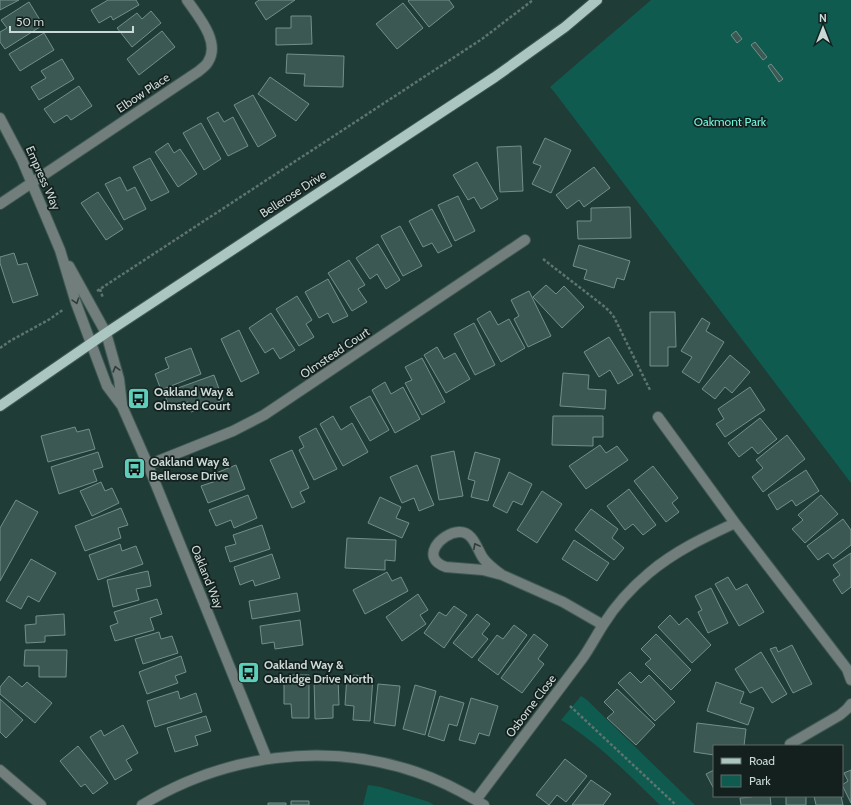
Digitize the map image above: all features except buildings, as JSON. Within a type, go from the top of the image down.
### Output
[{"type":"main road","name":"Bellerose Drive","points":[[0,406],[106,333],[495,77],[565,27],[597,0]]},
{"type":"street","name":"Elbow Place","points":[[0,204],[199,71],[208,63],[212,50],[210,36],[187,0]]},
{"type":"street","name":"Empress Way","points":[[0,118],[14,143],[60,250],[76,303],[91,344]]},
{"type":"street","name":"Olmstead Court","points":[[148,465],[233,431],[264,415],[525,240]]},
{"type":"street","name":"Empress Way","points":[[60,250],[106,333]]},
{"type":"street","name":"Oakland Way","points":[[106,333],[119,379],[122,406]]},
{"type":"street","name":"Oakland Way","points":[[91,344],[107,386],[122,406],[148,465],[267,759]]},
{"type":"street","points":[[658,417],[735,523],[846,669],[851,680]]},
{"type":"street","name":"Osborne Close","points":[[480,802],[583,657],[619,603],[633,588],[658,566],[686,547],[735,523]]},
{"type":"street","points":[[502,575],[484,559],[474,541],[470,536],[464,533],[460,532],[440,541],[434,551],[435,560],[441,565],[446,567],[483,570],[502,575],[563,602],[603,625]]},
{"type":"street","points":[[790,744],[840,715],[851,704]]},
{"type":"street","points":[[142,805],[182,783],[211,772],[267,759],[298,755],[348,758],[385,763],[417,772],[456,789],[480,802]]},
{"type":"street","points":[[0,770],[41,805]]},
{"type":"path","points":[[87,297],[482,39],[533,0]]},
{"type":"path","points":[[543,258],[610,312],[650,390]]},
{"type":"path","points":[[0,348],[76,303]]},
{"type":"path","points":[[570,706],[676,805]]},
{"type":"green space","name":"Oakmont Park","points":[[651,0],[851,0],[851,483],[550,87]]},
{"type":"green space","points":[[581,696],[587,700],[695,805],[660,805],[600,749],[561,720]]},
{"type":"green space","points":[[368,785],[381,787],[429,802],[434,805],[363,805]]},
{"type":"place","name":"Oakland Way & Olmsted Court","points":[[138,399]]},
{"type":"place","name":"Oakland Way & Bellerose Drive","points":[[134,469]]},
{"type":"place","name":"Oakland Way & Oakridge Drive North","points":[[248,672]]}]
